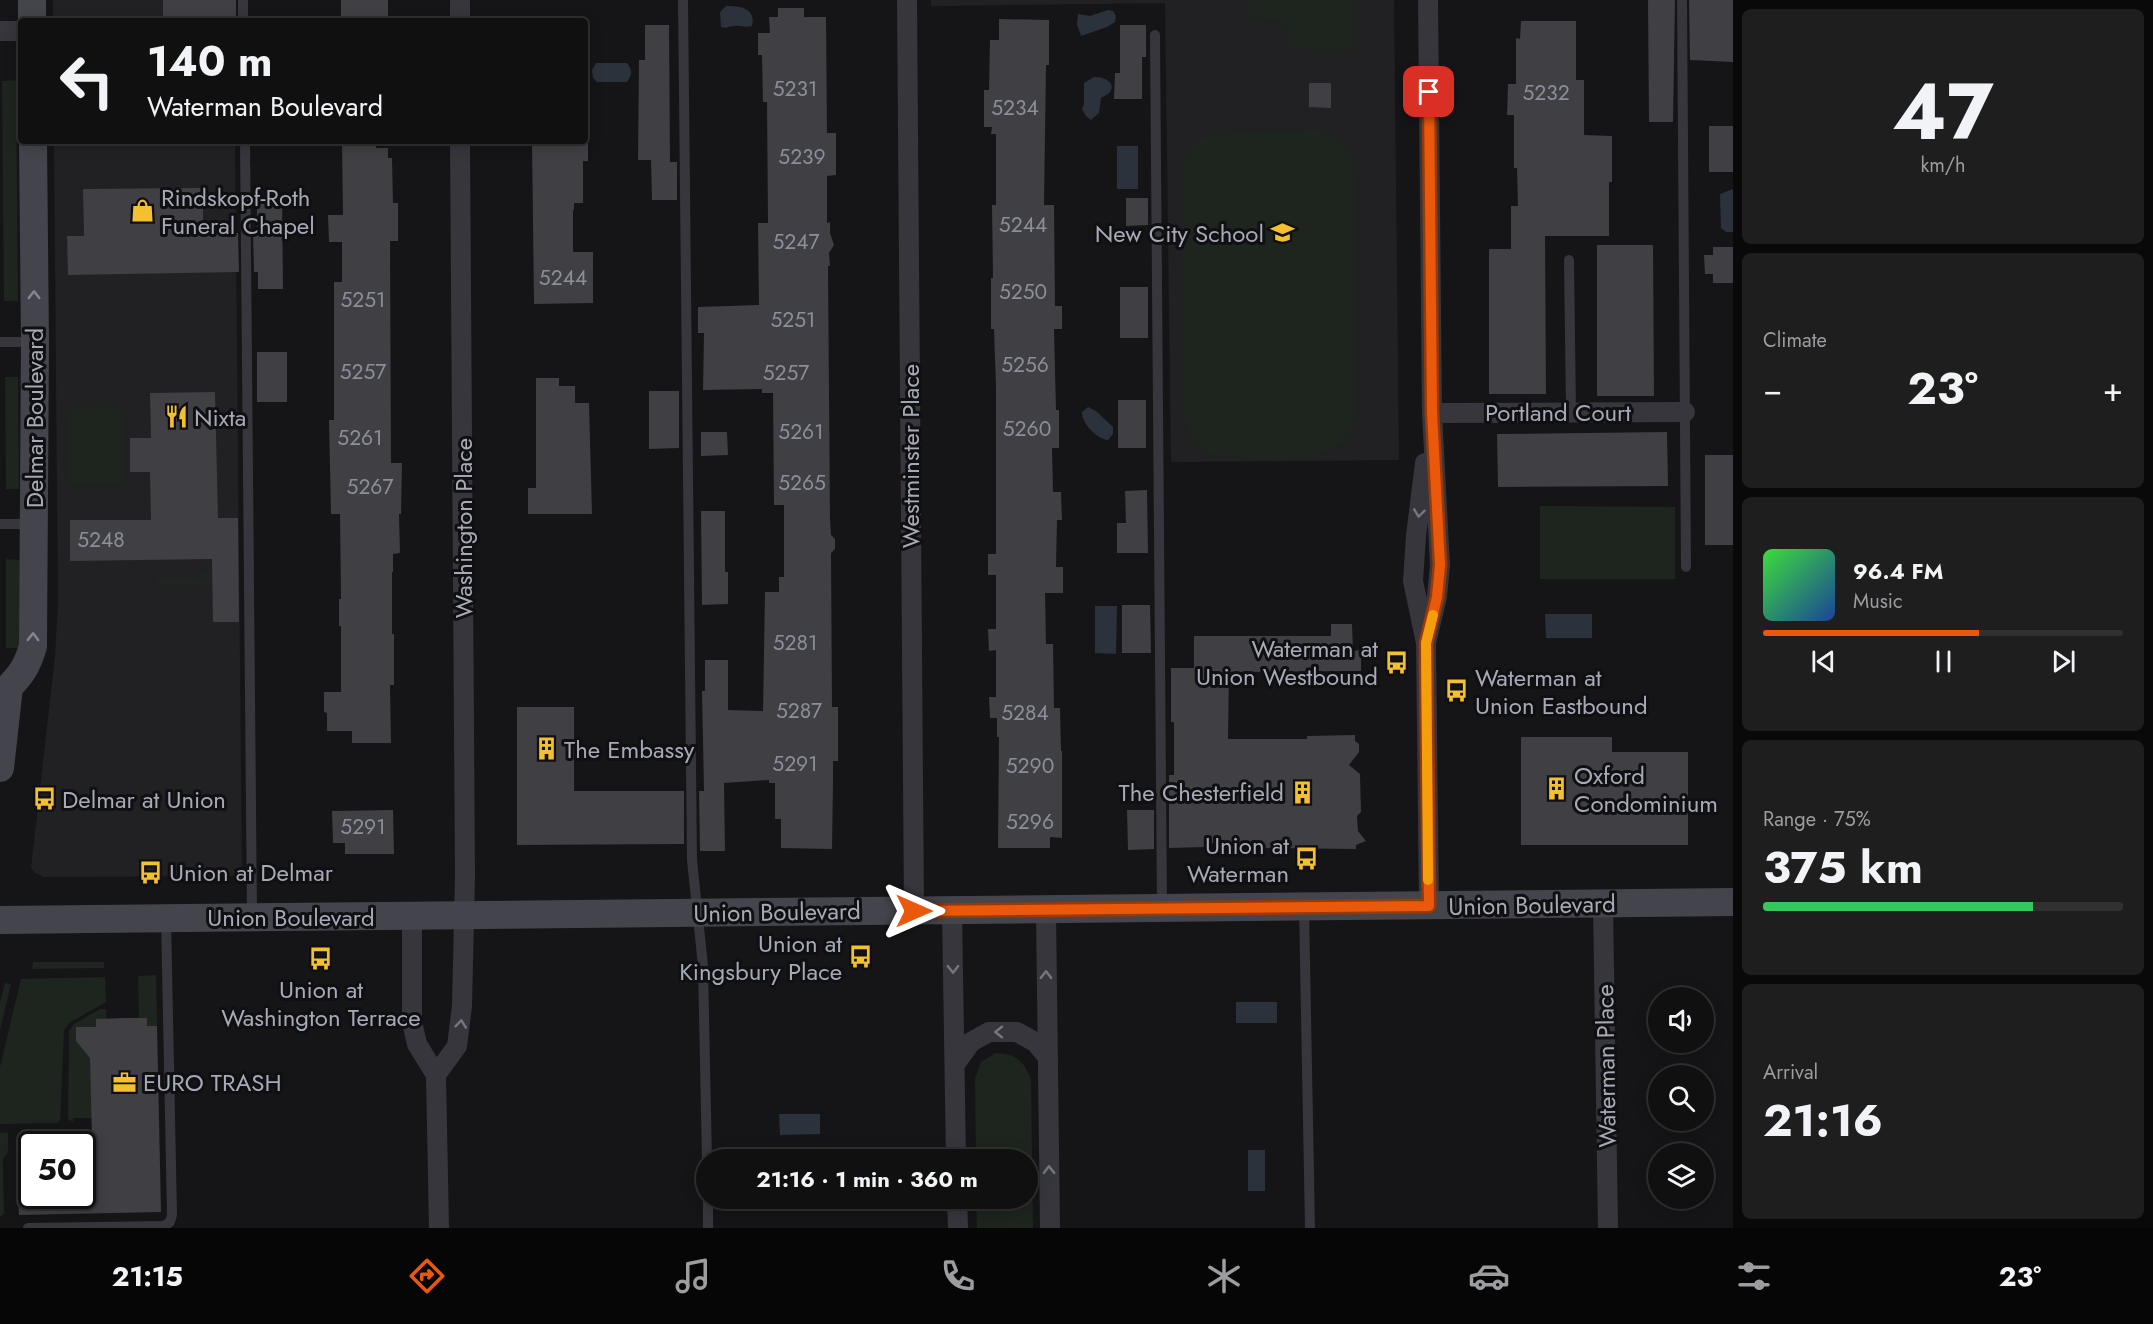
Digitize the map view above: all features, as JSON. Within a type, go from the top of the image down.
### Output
[{"type":"main road","points":[[32,0],[32,18]]},
{"type":"main road","name":"Delmar Boulevard","points":[[0,768],[3,683],[21,675],[30,661],[33,646],[35,524],[33,144]]},
{"type":"main road","name":"Union Boulevard","points":[[0,920],[1733,902]]},
{"type":"street","points":[[460,0],[460,18]]},
{"type":"street","name":"Westminster Place","points":[[907,0],[914,911]]},
{"type":"street","points":[[1428,0],[1432,413],[1439,544],[1439,581],[1433,619],[1426,643],[1429,906]]},
{"type":"street","points":[[0,31],[18,31]]},
{"type":"street","name":"Washington Place","points":[[436,1075],[457,1046],[461,1026],[464,915],[460,144]]},
{"type":"street","name":"Portland Court","points":[[1432,413],[1685,412]]},
{"type":"street","name":"Waterman Place","points":[[1604,904],[1608,1228]]},
{"type":"street","points":[[1046,910],[1050,1228]]},
{"type":"street","points":[[952,911],[956,1149]]},
{"type":"street","points":[[412,916],[412,1022],[417,1044],[436,1075],[439,1228]]},
{"type":"street","points":[[955,1064],[971,1042],[989,1032],[1017,1032],[1035,1042],[1047,1058]]},
{"type":"street","points":[[957,1209],[958,1228]]},
{"type":"lane","points":[[243,0],[243,18]]},
{"type":"lane","points":[[683,0],[692,860],[703,966],[707,1149]]},
{"type":"lane","points":[[1682,0],[1686,567]]},
{"type":"lane","points":[[1155,35],[1162,908]]},
{"type":"lane","points":[[245,144],[252,917]]},
{"type":"lane","points":[[1569,260],[1571,412]]},
{"type":"lane","points":[[0,342],[34,342]]},
{"type":"lane","points":[[0,524],[35,524]]},
{"type":"lane","points":[[1304,907],[1310,1228]]},
{"type":"lane","points":[[28,1228],[164,1226],[170,1222],[172,1215],[166,918]]},
{"type":"lane","points":[[708,1209],[708,1228]]},
{"type":"shaded area","points":[[53,0],[234,0],[234,18],[53,18]]},
{"type":"shaded area","name":"New City School","points":[[931,0],[1394,0],[1399,460],[1171,462],[1165,3],[931,6]]},
{"type":"shaded area","points":[[1249,0],[1353,0],[1353,50],[1296,49],[1287,44],[1287,28],[1280,20],[1249,18]]},
{"type":"shaded area","points":[[726,6],[746,9],[752,15],[752,26],[721,27],[720,12]]},
{"type":"shaded area","points":[[1108,10],[1113,11],[1116,16],[1115,22],[1081,36],[1077,24],[1078,14],[1090,16]]},
{"type":"shaded area","points":[[596,63],[627,63],[631,75],[627,82],[597,82],[593,78],[592,70]]},
{"type":"shaded area","points":[[1094,77],[1107,80],[1112,88],[1110,93],[1101,98],[1099,113],[1091,120],[1082,109],[1084,83]]},
{"type":"shaded area","points":[[16,80],[18,301],[4,301],[2,81]]},
{"type":"shaded area","points":[[1315,131],[1332,135],[1344,144],[1351,158],[1355,175],[1356,410],[1353,425],[1343,443],[1321,454],[1259,457],[1212,453],[1204,450],[1194,441],[1186,425],[1183,407],[1183,169],[1194,147],[1208,138],[1237,133]]},
{"type":"shaded area","points":[[54,144],[235,144],[242,876],[44,877],[35,873],[31,868],[55,656],[58,604]]},
{"type":"shaded area","points":[[1117,146],[1138,146],[1138,189],[1117,189]]},
{"type":"shaded area","points":[[1733,189],[1733,232],[1726,232],[1721,228],[1720,194]]},
{"type":"shaded area","points":[[5,377],[18,377],[19,489],[6,489]]},
{"type":"shaded area","points":[[1088,407],[1096,411],[1113,427],[1113,434],[1108,440],[1094,434],[1087,425],[1082,412]]},
{"type":"shaded area","points":[[123,408],[123,483],[69,485],[69,409]]},
{"type":"shaded area","points":[[1540,506],[1675,507],[1675,579],[1540,579]]},
{"type":"shaded area","points":[[6,559],[20,560],[19,648],[6,648]]},
{"type":"shaded area","points":[[157,572],[161,572],[162,579],[200,579],[200,573],[220,572],[213,584],[157,585]]},
{"type":"shaded area","points":[[1095,606],[1117,606],[1116,654],[1095,653]]},
{"type":"shaded area","points":[[1545,614],[1592,614],[1592,638],[1546,638]]},
{"type":"shaded area","points":[[33,962],[104,962],[104,968],[32,969]]},
{"type":"shaded area","points":[[156,975],[157,1026],[147,1026],[147,1018],[139,1018],[138,976]]},
{"type":"shaded area","points":[[105,977],[106,1002],[69,1023],[64,1031],[60,1121],[57,1123],[0,1124],[0,1067],[21,979]]},
{"type":"shaded area","points":[[5,983],[11,984],[0,1031],[0,1002]]},
{"type":"shaded area","points":[[1236,1002],[1277,1002],[1277,1023],[1236,1023]]},
{"type":"shaded area","points":[[100,1009],[106,1009],[106,1019],[96,1027],[81,1027],[76,1032],[76,1041],[90,1046],[92,1118],[73,1118],[73,1122],[68,1119],[69,1031],[74,1024]]},
{"type":"shaded area","points":[[995,1053],[1014,1057],[1025,1067],[1031,1080],[1032,1149],[976,1149],[975,1079],[981,1062]]},
{"type":"shaded area","points":[[779,1114],[820,1114],[820,1134],[780,1135]]},
{"type":"shaded area","points":[[0,1133],[8,1133],[8,1152],[3,1159],[4,1214],[0,1217]]},
{"type":"shaded area","points":[[1248,1150],[1265,1150],[1265,1191],[1248,1191]]},
{"type":"shaded area","points":[[976,1209],[1033,1209],[1033,1228],[977,1228]]},
{"type":"building","points":[[163,0],[236,0],[236,18],[163,18]]},
{"type":"building","points":[[341,0],[388,0],[388,18],[341,18]]},
{"type":"building","points":[[1648,0],[1675,0],[1673,122],[1649,122]]},
{"type":"building","points":[[1689,0],[1733,0],[1733,62],[1690,60]]},
{"type":"building","points":[[778,8],[804,8],[804,17],[826,17],[827,133],[836,133],[836,175],[827,176],[827,223],[830,222],[830,233],[834,245],[829,253],[830,266],[828,266],[830,519],[831,535],[835,539],[835,549],[831,553],[832,707],[838,707],[838,761],[833,761],[832,849],[781,848],[781,819],[775,819],[775,783],[769,783],[769,780],[724,783],[725,851],[700,851],[699,791],[704,791],[702,691],[705,691],[705,660],[728,660],[728,710],[763,711],[765,592],[779,592],[779,577],[784,577],[784,505],[774,505],[773,393],[762,393],[762,389],[703,390],[704,333],[698,333],[698,307],[759,305],[758,223],[768,223],[767,102],[763,102],[762,55],[758,55],[758,33],[770,33],[769,17],[778,17]]},
{"type":"building","points":[[999,19],[1049,20],[1044,205],[1054,205],[1055,306],[1062,306],[1062,329],[1054,329],[1059,448],[1052,448],[1053,492],[1061,492],[1062,520],[1057,520],[1056,567],[1063,567],[1063,593],[1045,593],[1046,644],[1053,644],[1054,708],[1060,708],[1062,751],[1062,838],[1050,837],[1050,848],[998,848],[999,737],[997,737],[997,718],[990,718],[989,697],[996,697],[996,650],[989,651],[988,629],[996,629],[996,575],[988,575],[988,554],[996,554],[996,387],[994,329],[991,329],[991,278],[993,278],[992,205],[996,205],[996,134],[991,134],[992,127],[984,127],[984,90],[989,90],[990,40],[999,40]]},
{"type":"building","points":[[1521,21],[1576,21],[1576,80],[1584,80],[1584,135],[1612,136],[1609,236],[1545,236],[1546,394],[1489,394],[1489,249],[1511,249],[1511,206],[1518,206],[1517,168],[1514,168],[1514,115],[1507,115],[1508,84],[1516,84],[1516,38],[1520,39]]},
{"type":"building","points":[[645,25],[669,25],[670,162],[677,162],[677,200],[652,200],[651,160],[638,160],[639,60],[645,60]]},
{"type":"building","points":[[1120,25],[1146,25],[1146,57],[1142,57],[1142,99],[1114,99],[1115,73],[1120,73]]},
{"type":"building","points":[[1309,83],[1331,83],[1331,108],[1309,107]]},
{"type":"building","points":[[1709,126],[1733,126],[1733,172],[1709,172]]},
{"type":"building","points":[[342,144],[376,144],[376,148],[388,148],[388,158],[392,158],[393,203],[398,203],[398,241],[390,241],[391,463],[402,463],[401,514],[399,514],[400,553],[393,554],[392,572],[394,685],[390,685],[391,743],[352,743],[352,731],[327,731],[327,713],[324,712],[324,692],[341,692],[340,514],[331,514],[329,420],[334,420],[334,282],[342,282],[342,242],[329,242],[328,215],[343,215]]},
{"type":"building","points":[[532,144],[588,144],[588,161],[583,161],[583,203],[574,203],[573,210],[573,252],[593,252],[593,303],[534,304]]},
{"type":"building","name":"Rindskopf-Roth Funeral Chapel","points":[[203,188],[203,233],[238,233],[239,272],[68,275],[67,236],[84,236],[83,189]]},
{"type":"building","points":[[257,197],[282,197],[283,289],[258,289],[258,272],[254,272],[253,233],[257,233]]},
{"type":"building","points":[[1126,198],[1148,198],[1148,225],[1126,226]]},
{"type":"building","points":[[1597,245],[1653,245],[1654,396],[1597,396]]},
{"type":"building","points":[[1713,247],[1733,247],[1733,283],[1713,283],[1713,274],[1705,274],[1704,255],[1713,255]]},
{"type":"building","points":[[1120,287],[1148,287],[1148,338],[1120,338]]},
{"type":"building","points":[[257,352],[287,352],[287,402],[257,402]]},
{"type":"building","points":[[536,378],[559,378],[559,386],[575,386],[575,403],[589,403],[592,514],[528,514],[528,488],[536,488]]},
{"type":"building","points":[[649,391],[679,391],[679,448],[649,449]]},
{"type":"building","points":[[215,392],[218,518],[238,518],[239,622],[213,622],[212,559],[70,561],[70,520],[151,520],[150,472],[130,472],[130,438],[151,438],[150,393]]},
{"type":"building","points":[[1118,400],[1146,400],[1146,448],[1118,448]]},
{"type":"building","points":[[701,432],[727,432],[728,455],[701,456]]},
{"type":"building","points":[[1667,432],[1668,486],[1498,487],[1497,434]]},
{"type":"building","points":[[1705,455],[1733,455],[1733,545],[1705,545]]},
{"type":"building","points":[[1147,490],[1148,553],[1117,553],[1117,523],[1126,523],[1125,491]]},
{"type":"building","points":[[701,511],[725,511],[725,572],[728,572],[728,604],[702,605]]},
{"type":"building","points":[[1122,605],[1150,605],[1151,653],[1122,653]]},
{"type":"building","points":[[1331,624],[1352,624],[1353,651],[1361,650],[1361,671],[1229,672],[1228,739],[1307,739],[1307,736],[1355,735],[1355,741],[1359,744],[1359,752],[1349,765],[1360,774],[1361,812],[1357,816],[1358,831],[1366,841],[1356,845],[1356,849],[1260,848],[1257,844],[1209,843],[1206,847],[1169,848],[1169,775],[1174,775],[1171,668],[1194,668],[1194,636],[1331,636]]},
{"type":"building","name":"The Embassy","points":[[517,707],[574,707],[574,791],[684,791],[684,844],[517,845]]},
{"type":"building","name":"Oxford Condominium","points":[[1521,737],[1612,737],[1612,752],[1688,752],[1688,845],[1521,845]]},
{"type":"building","points":[[393,810],[394,854],[345,854],[345,843],[333,843],[332,811]]},
{"type":"building","points":[[1127,810],[1154,810],[1154,849],[1128,850]]},
{"type":"building","name":"EURO TRASH","points":[[147,1018],[147,1026],[157,1026],[161,1212],[19,1215],[19,1209],[96,1209],[96,1131],[92,1131],[90,1058],[76,1041],[76,1027],[96,1027],[96,1019]]},
{"type":"slow traffic","points":[[1428,880],[1426,643],[1433,615]]},
{"type":"place","name":"Rindskopf-Roth Funeral Chapel","points":[[143,211]]},
{"type":"place","name":"New City School","points":[[1282,233]]},
{"type":"place","name":"Nixta","points":[[176,417]]},
{"type":"place","name":"Waterman at Union Westbound","points":[[1396,662]]},
{"type":"place","name":"Waterman at Union Eastbound","points":[[1457,691]]},
{"type":"place","name":"The Embassy","points":[[546,749]]},
{"type":"place","name":"Oxford Condominium","points":[[1556,789]]},
{"type":"place","name":"The Chesterfield","points":[[1302,792]]},
{"type":"place","name":"Delmar at Union","points":[[44,799]]},
{"type":"place","name":"Union at Waterman","points":[[1307,859]]},
{"type":"place","name":"Union at Delmar","points":[[151,872]]},
{"type":"place","name":"Union at Kingsbury Place","points":[[860,957]]},
{"type":"place","name":"Union at Washington Terrace","points":[[321,959]]},
{"type":"place","name":"EURO TRASH","points":[[125,1082]]},
{"type":"route","points":[[914,911],[1429,906],[1426,643],[1437,597],[1440,565],[1432,413],[1429,92]]}]
